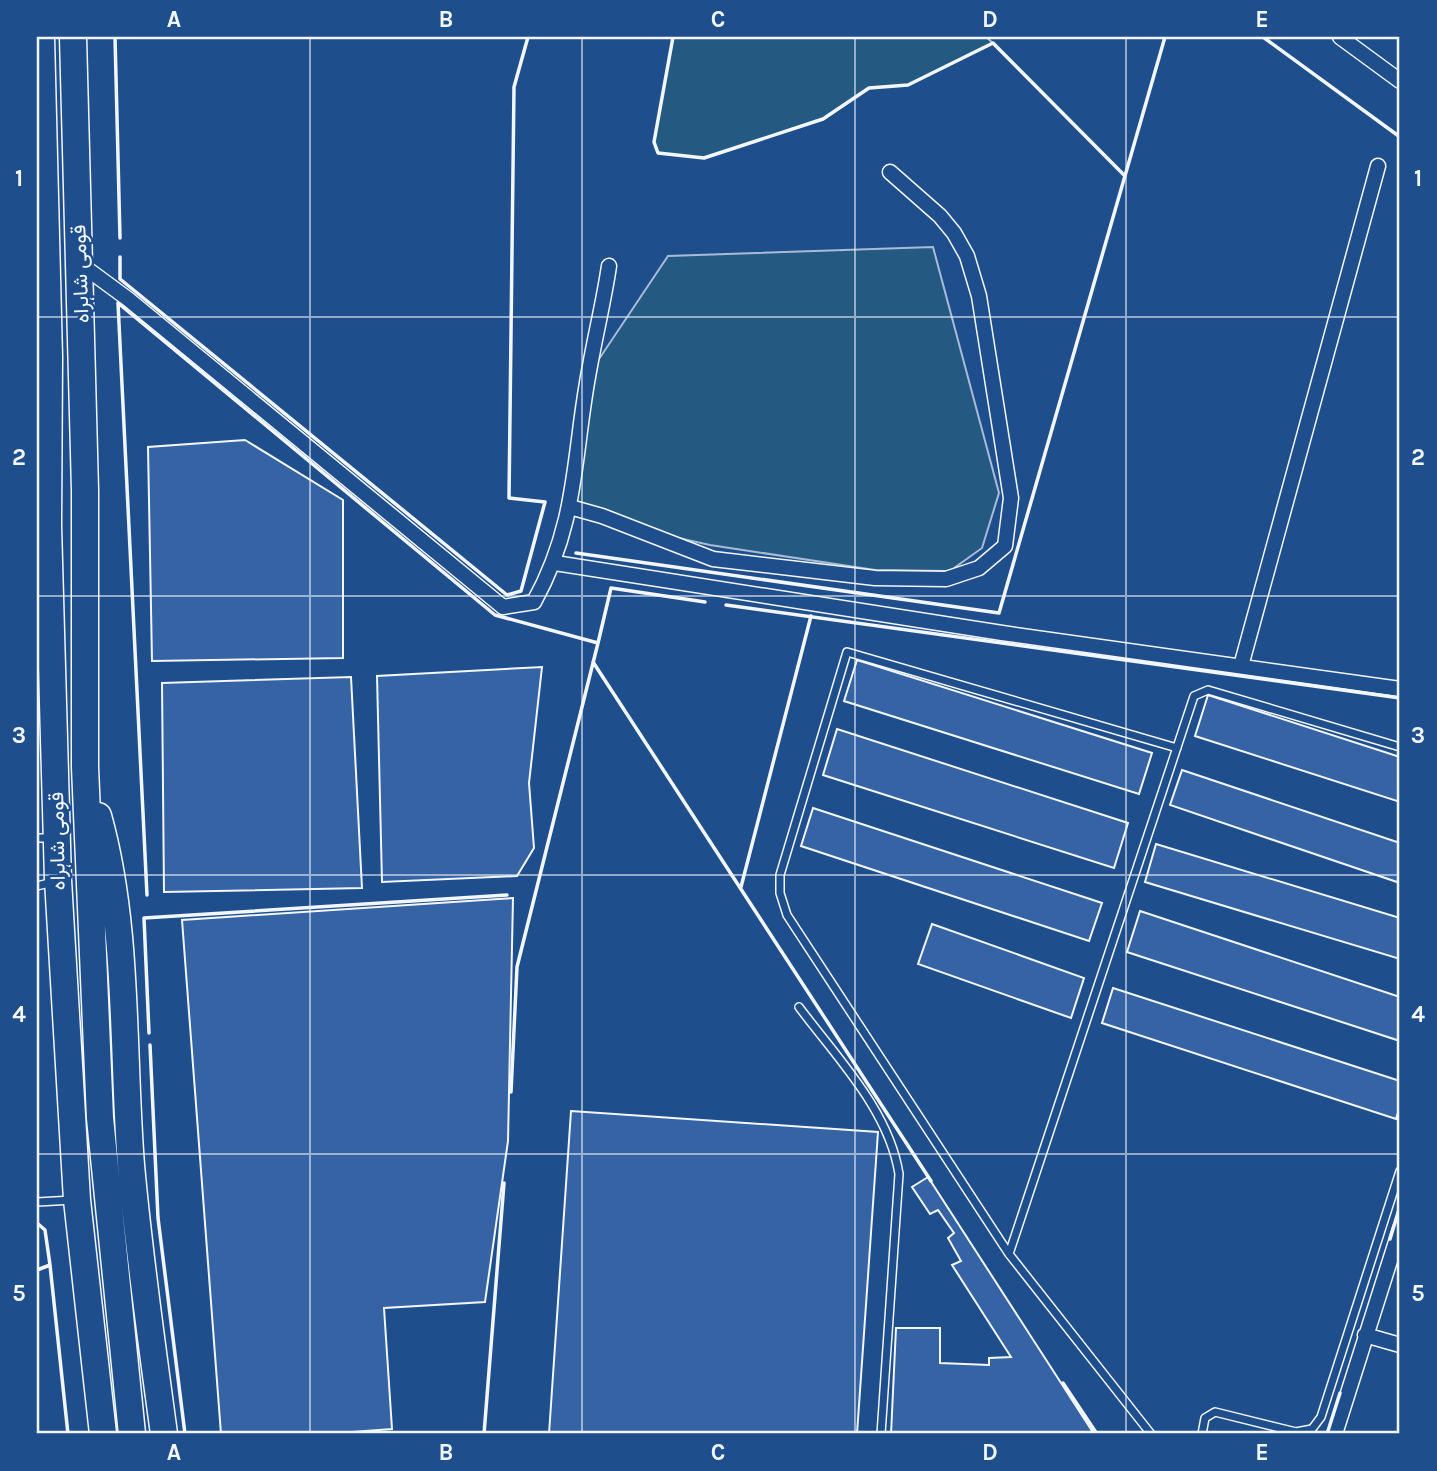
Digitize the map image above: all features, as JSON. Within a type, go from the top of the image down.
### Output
[{"type":"highway","name":"قومی شاہراہ","points":[[41,37],[42,527],[49,715],[47,883],[77,1200],[103,1434]]},
{"type":"highway","name":"قومی شاہراہ","points":[[73,37],[85,490],[85,767],[107,1206],[132,1434]]},
{"type":"highway","points":[[85,767],[106,843],[116,920],[131,1166],[164,1434]]},
{"type":"street","points":[[1340,37],[1400,81]]},
{"type":"street","points":[[1241,666],[1378,166]]},
{"type":"street","points":[[570,507],[613,520],[713,559],[875,578],[946,579],[979,568],[1005,546],[1011,498],[979,296],[967,256],[940,216],[890,172]]},
{"type":"street","points":[[79,263],[128,299],[503,607],[534,602],[555,563],[570,507],[590,365],[609,266]]},
{"type":"street","points":[[555,563],[1002,634],[1400,689]]},
{"type":"street","points":[[1335,1434],[1400,1229]]},
{"type":"street","points":[[1365,1335],[1400,1345]]},
{"type":"lane","points":[[1151,1434],[1009,1254],[787,915],[780,893],[780,875],[847,652],[1177,748]]},
{"type":"lane","points":[[1009,1254],[1194,696],[1209,690],[1400,747]]},
{"type":"lane","points":[[799,1007],[883,1121],[894,1145],[899,1174],[881,1434]]},
{"type":"lane","points":[[1202,1434],[1205,1418],[1215,1412],[1296,1432],[1312,1429],[1321,1418],[1400,1171]]},
{"type":"lane","points":[[37,1202],[77,1200]]},
{"type":"shaded area","points":[[673,37],[986,37],[993,43],[908,85],[869,88],[823,119],[704,158],[658,153],[654,142]]},
{"type":"shaded area","points":[[933,247],[999,493],[982,548],[950,571],[875,570],[710,545],[571,514],[591,371],[668,256]]},
{"type":"building","points":[[245,440],[343,500],[343,658],[152,661],[148,447]]},
{"type":"building","points":[[857,660],[1152,753],[1139,794],[844,701]]},
{"type":"building","points":[[542,667],[529,783],[534,848],[517,876],[382,882],[377,676]]},
{"type":"building","points":[[351,677],[362,888],[164,892],[162,683]]},
{"type":"building","points":[[1208,695],[1400,757],[1400,802],[1195,736]]},
{"type":"building","points":[[837,729],[1128,823],[1114,868],[823,775]]},
{"type":"building","points":[[1182,770],[1400,843],[1400,883],[1170,805]]},
{"type":"building","points":[[813,808],[1102,903],[1089,941],[801,846]]},
{"type":"building","points":[[1156,844],[1400,918],[1400,959],[1145,882]]},
{"type":"building","points":[[513,898],[508,1141],[485,1302],[384,1308],[392,1429],[325,1434],[221,1434],[182,920]]},
{"type":"building","points":[[1140,911],[1400,997],[1400,1041],[1127,952]]},
{"type":"building","points":[[932,924],[1084,978],[1071,1018],[918,964]]},
{"type":"building","points":[[1113,988],[1400,1081],[1400,1106],[1396,1119],[1102,1023]]},
{"type":"building","points":[[571,1111],[878,1132],[857,1434],[549,1434]]},
{"type":"building","points":[[928,1177],[1094,1434],[891,1434],[896,1328],[940,1328],[940,1363],[989,1365],[989,1358],[1011,1357],[952,1265],[961,1261],[948,1238],[954,1233],[938,1210],[930,1214],[912,1187]]},
{"type":"wall","points":[[115,37],[120,238]]},
{"type":"wall","points":[[120,257],[120,279],[507,595],[521,591],[545,502],[509,498],[514,87],[528,37]]},
{"type":"wall","points":[[673,37],[654,142],[658,153],[704,158],[823,119],[869,88],[908,85],[993,43],[1125,176]]},
{"type":"wall","points":[[576,553],[999,613],[1165,37]]},
{"type":"wall","points":[[1263,37],[1400,137]]},
{"type":"wall","points":[[147,895],[118,303],[495,615],[598,643],[517,967],[511,1092]]},
{"type":"wall","points":[[598,643],[611,588],[705,602]]},
{"type":"wall","points":[[726,605],[1400,698]]},
{"type":"wall","points":[[741,887],[811,616]]},
{"type":"wall","points":[[593,662],[931,1181]]},
{"type":"wall","points":[[149,1033],[144,918],[507,895]]},
{"type":"wall","points":[[150,1045],[158,1218],[185,1434]]},
{"type":"wall","points":[[37,1166],[37,1176]]},
{"type":"wall","points":[[484,1434],[504,1183]]},
{"type":"wall","points":[[1390,1239],[1400,1206]]},
{"type":"wall","points":[[37,1223],[45,1230],[50,1265]]},
{"type":"wall","points":[[37,1270],[50,1265],[68,1434]]},
{"type":"wall","points":[[1063,1383],[1097,1434]]},
{"type":"wall","points":[[1327,1434],[1340,1393]]}]
